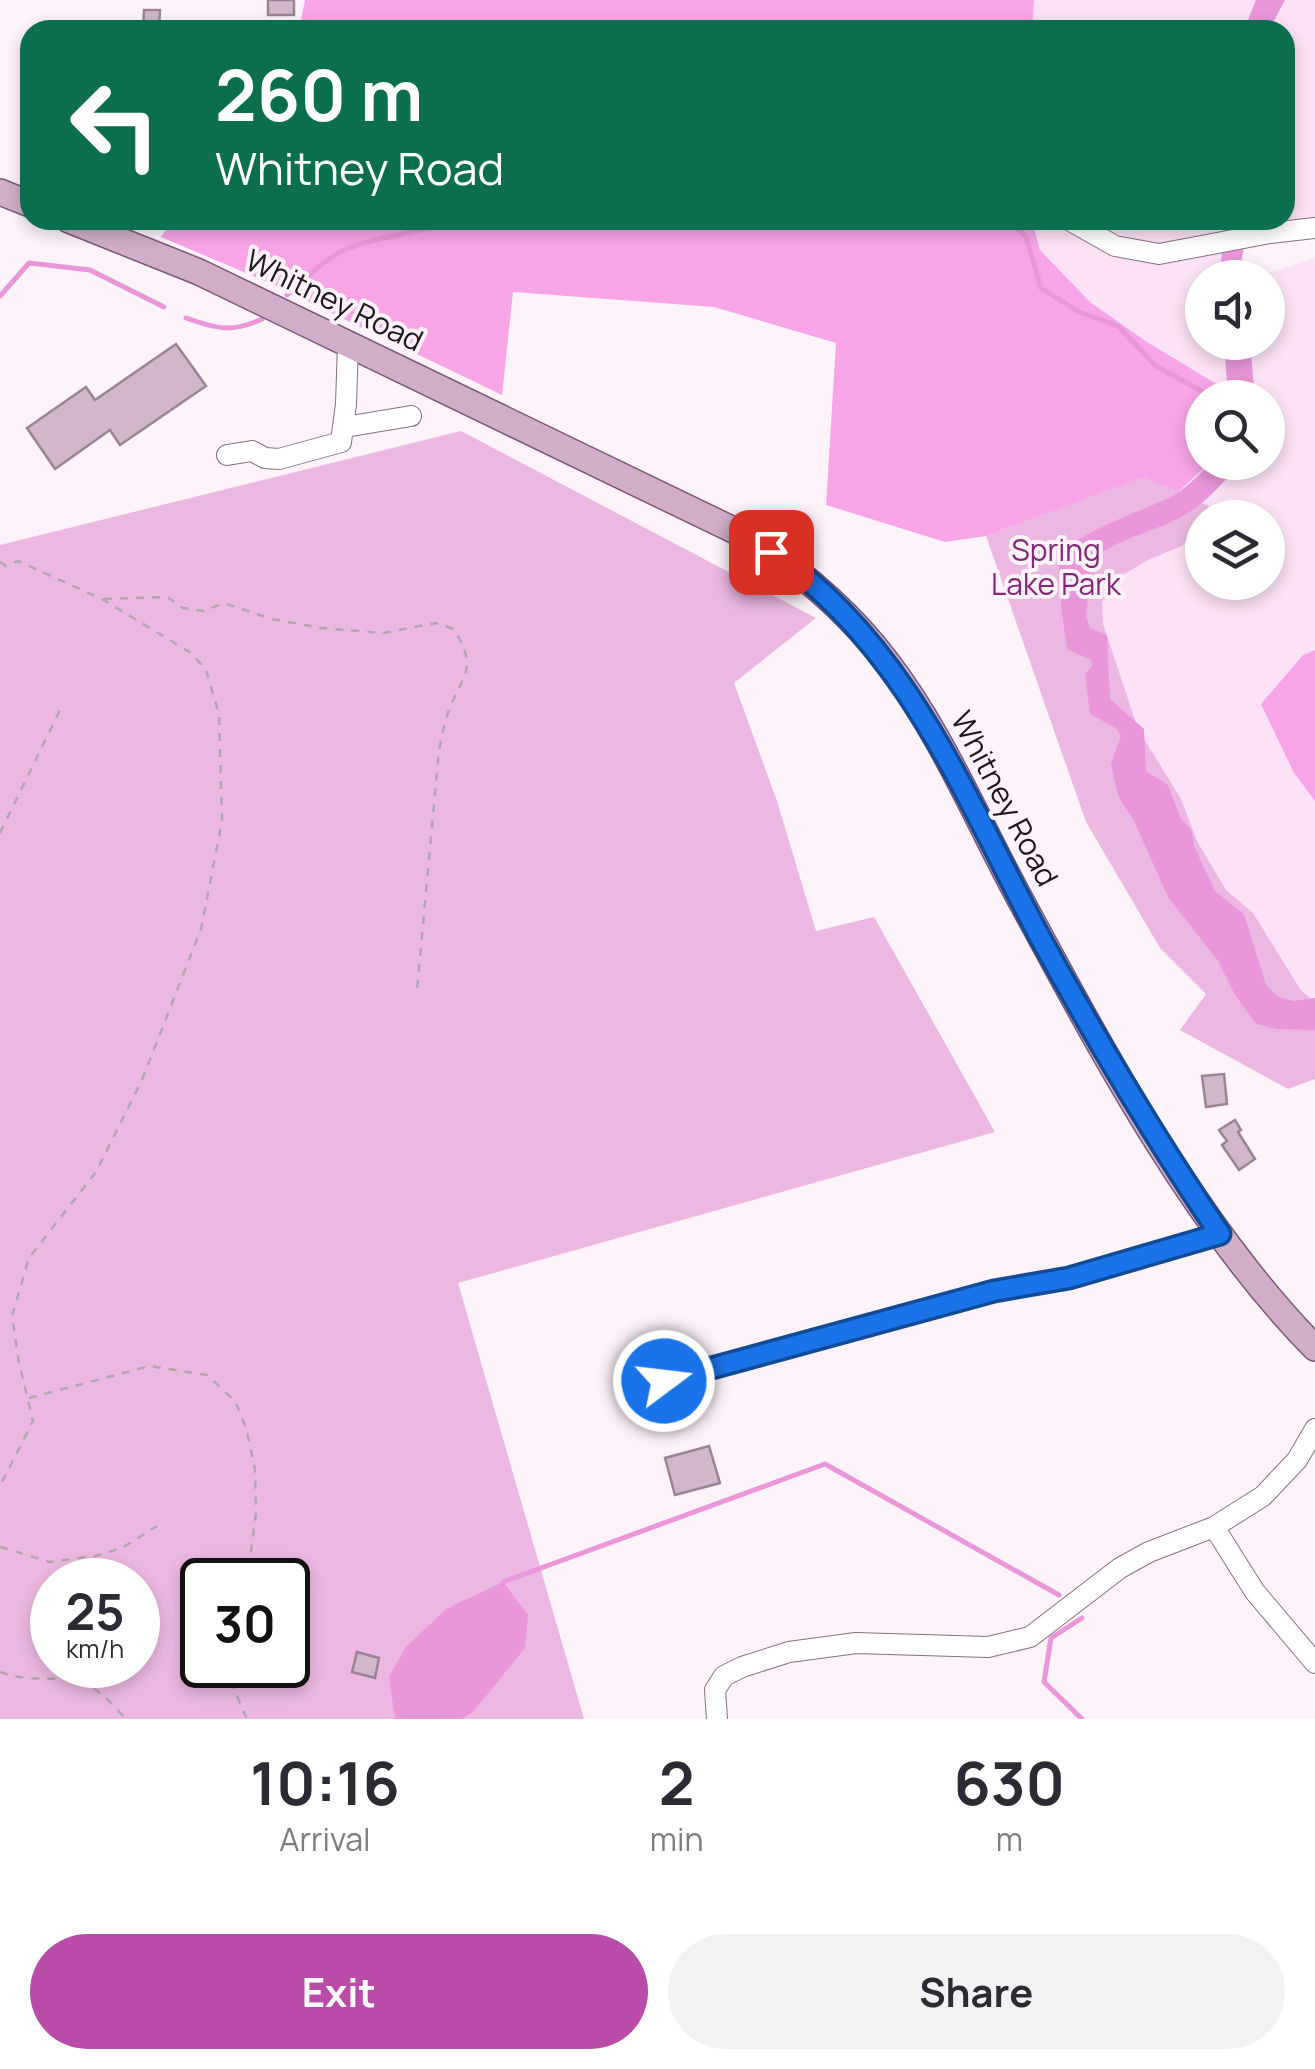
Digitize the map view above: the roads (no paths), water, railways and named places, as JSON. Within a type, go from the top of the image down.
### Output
[{"type":"main road","name":"Whitney Road","points":[[94,230],[198,272],[752,540],[801,574],[860,628],[913,699],[1058,970],[1220,1234],[1280,1312],[1315,1348]]},
{"type":"street","points":[[1087,230],[1115,246],[1159,254],[1315,228]]},
{"type":"street","points":[[227,455],[252,451],[280,459],[338,445],[344,438],[348,344]]},
{"type":"street","points":[[345,427],[411,416]]},
{"type":"street","points":[[627,1391],[994,1291],[1069,1278],[1220,1234]]},
{"type":"street","points":[[718,1719],[714,1698],[719,1682],[742,1667],[789,1652],[856,1643],[988,1647],[1017,1643],[1042,1629],[1120,1568],[1149,1552],[1214,1527],[1264,1496],[1297,1460],[1315,1430]]},
{"type":"street","points":[[1214,1527],[1256,1592],[1315,1663]]},
{"type":"waterway","points":[[287,295],[340,252],[418,230]]},
{"type":"waterway","points":[[1019,230],[1026,237],[1041,288],[1079,312],[1118,326],[1156,366],[1185,382]]},
{"type":"waterway","points":[[0,296],[29,263],[90,270],[164,307]]},
{"type":"waterway","points":[[186,318],[224,328],[262,319]]},
{"type":"waterway","points":[[503,1582],[825,1464],[1059,1595]]},
{"type":"waterway","points":[[1082,1618],[1051,1638],[1044,1682],[1082,1719]]},
{"type":"park label","name":"Spring Lake Park","points":[[1056,568]]}]
